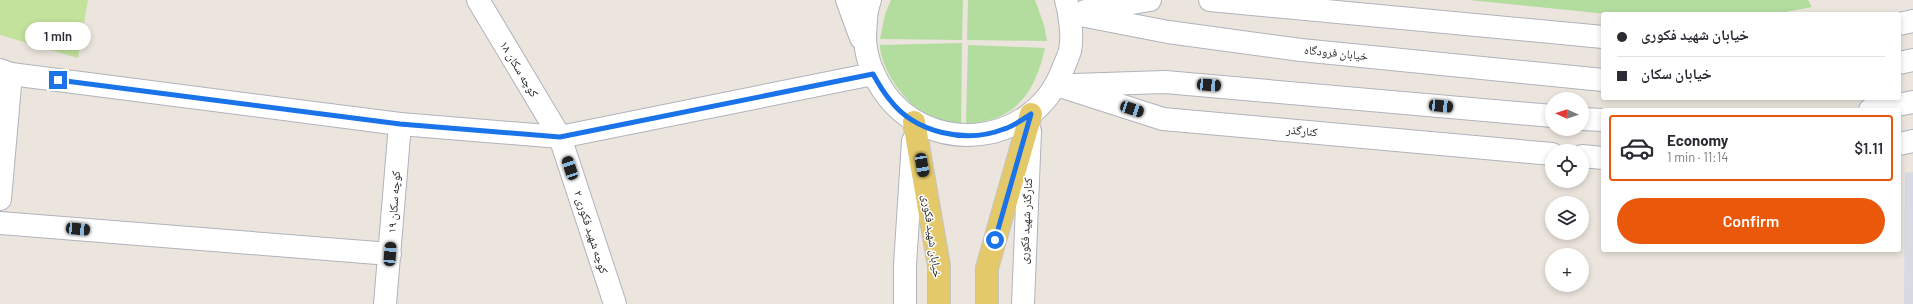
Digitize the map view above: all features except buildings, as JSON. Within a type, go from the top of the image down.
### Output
[{"type":"main road","points":[[986,304],[987,268],[1031,114]]},
{"type":"main road","name":"خیابان شهید فکوری","points":[[914,122],[939,266],[938,304]]},
{"type":"street","name":"کوچه سکان ۱۸","points":[[478,0],[560,137]]},
{"type":"street","points":[[847,0],[873,74],[890,101],[914,122],[943,133],[974,136],[1004,129],[1031,114],[1057,85],[1070,50],[1068,6],[1150,0]]},
{"type":"street","points":[[865,48],[866,10],[870,0]]},
{"type":"street","points":[[1210,0],[1601,37]]},
{"type":"street","name":"خیابان فرودگاه","points":[[1068,6],[1168,32],[1301,50],[1601,80]]},
{"type":"street","points":[[1901,24],[1913,21]]},
{"type":"street","points":[[1901,63],[1913,60]]},
{"type":"street","points":[[0,199],[6,72],[400,124],[560,137],[873,74]]},
{"type":"street","points":[[1057,85],[1165,82],[1545,115]]},
{"type":"street","name":"کنارگذر","points":[[1057,85],[1163,119],[1545,153]]},
{"type":"street","points":[[1881,108],[1913,102]]},
{"type":"street","name":"کنارگذر شهید فکوری","points":[[1023,304],[1031,114]]},
{"type":"street","points":[[1589,119],[1601,120]]},
{"type":"street","points":[[905,304],[905,265],[914,122]]},
{"type":"street","name":"کوچه سکان ۱۹","points":[[385,304],[400,124]]},
{"type":"street","name":"کوچه شهید فکوری ۲","points":[[560,137],[615,304]]},
{"type":"street","points":[[1901,144],[1913,142]]},
{"type":"street","points":[[1589,157],[1601,158]]},
{"type":"street","points":[[0,223],[390,254]]},
{"type":"shaded area","points":[[1913,172],[1913,304],[1904,304],[1905,173]]},
{"type":"green space","points":[[0,0],[88,0],[78,58],[0,35]]},
{"type":"green space","points":[[891,0],[963,0],[962,40],[880,39],[885,14]]},
{"type":"green space","points":[[968,0],[1035,0],[1044,25],[1047,41],[967,40]]},
{"type":"green space","points":[[1469,0],[1808,0],[1812,7],[1785,12],[1601,12],[1601,13]]},
{"type":"green space","points":[[962,43],[961,127],[930,116],[918,109],[902,94],[884,64],[880,45]]},
{"type":"green space","points":[[968,45],[1045,48],[1041,64],[1029,91],[1010,111],[998,117],[966,123]]},
{"type":"route","points":[[58,80],[400,124],[560,137],[873,74],[890,101],[914,122],[943,133],[974,136],[1004,129],[1031,114],[995,240]]}]
